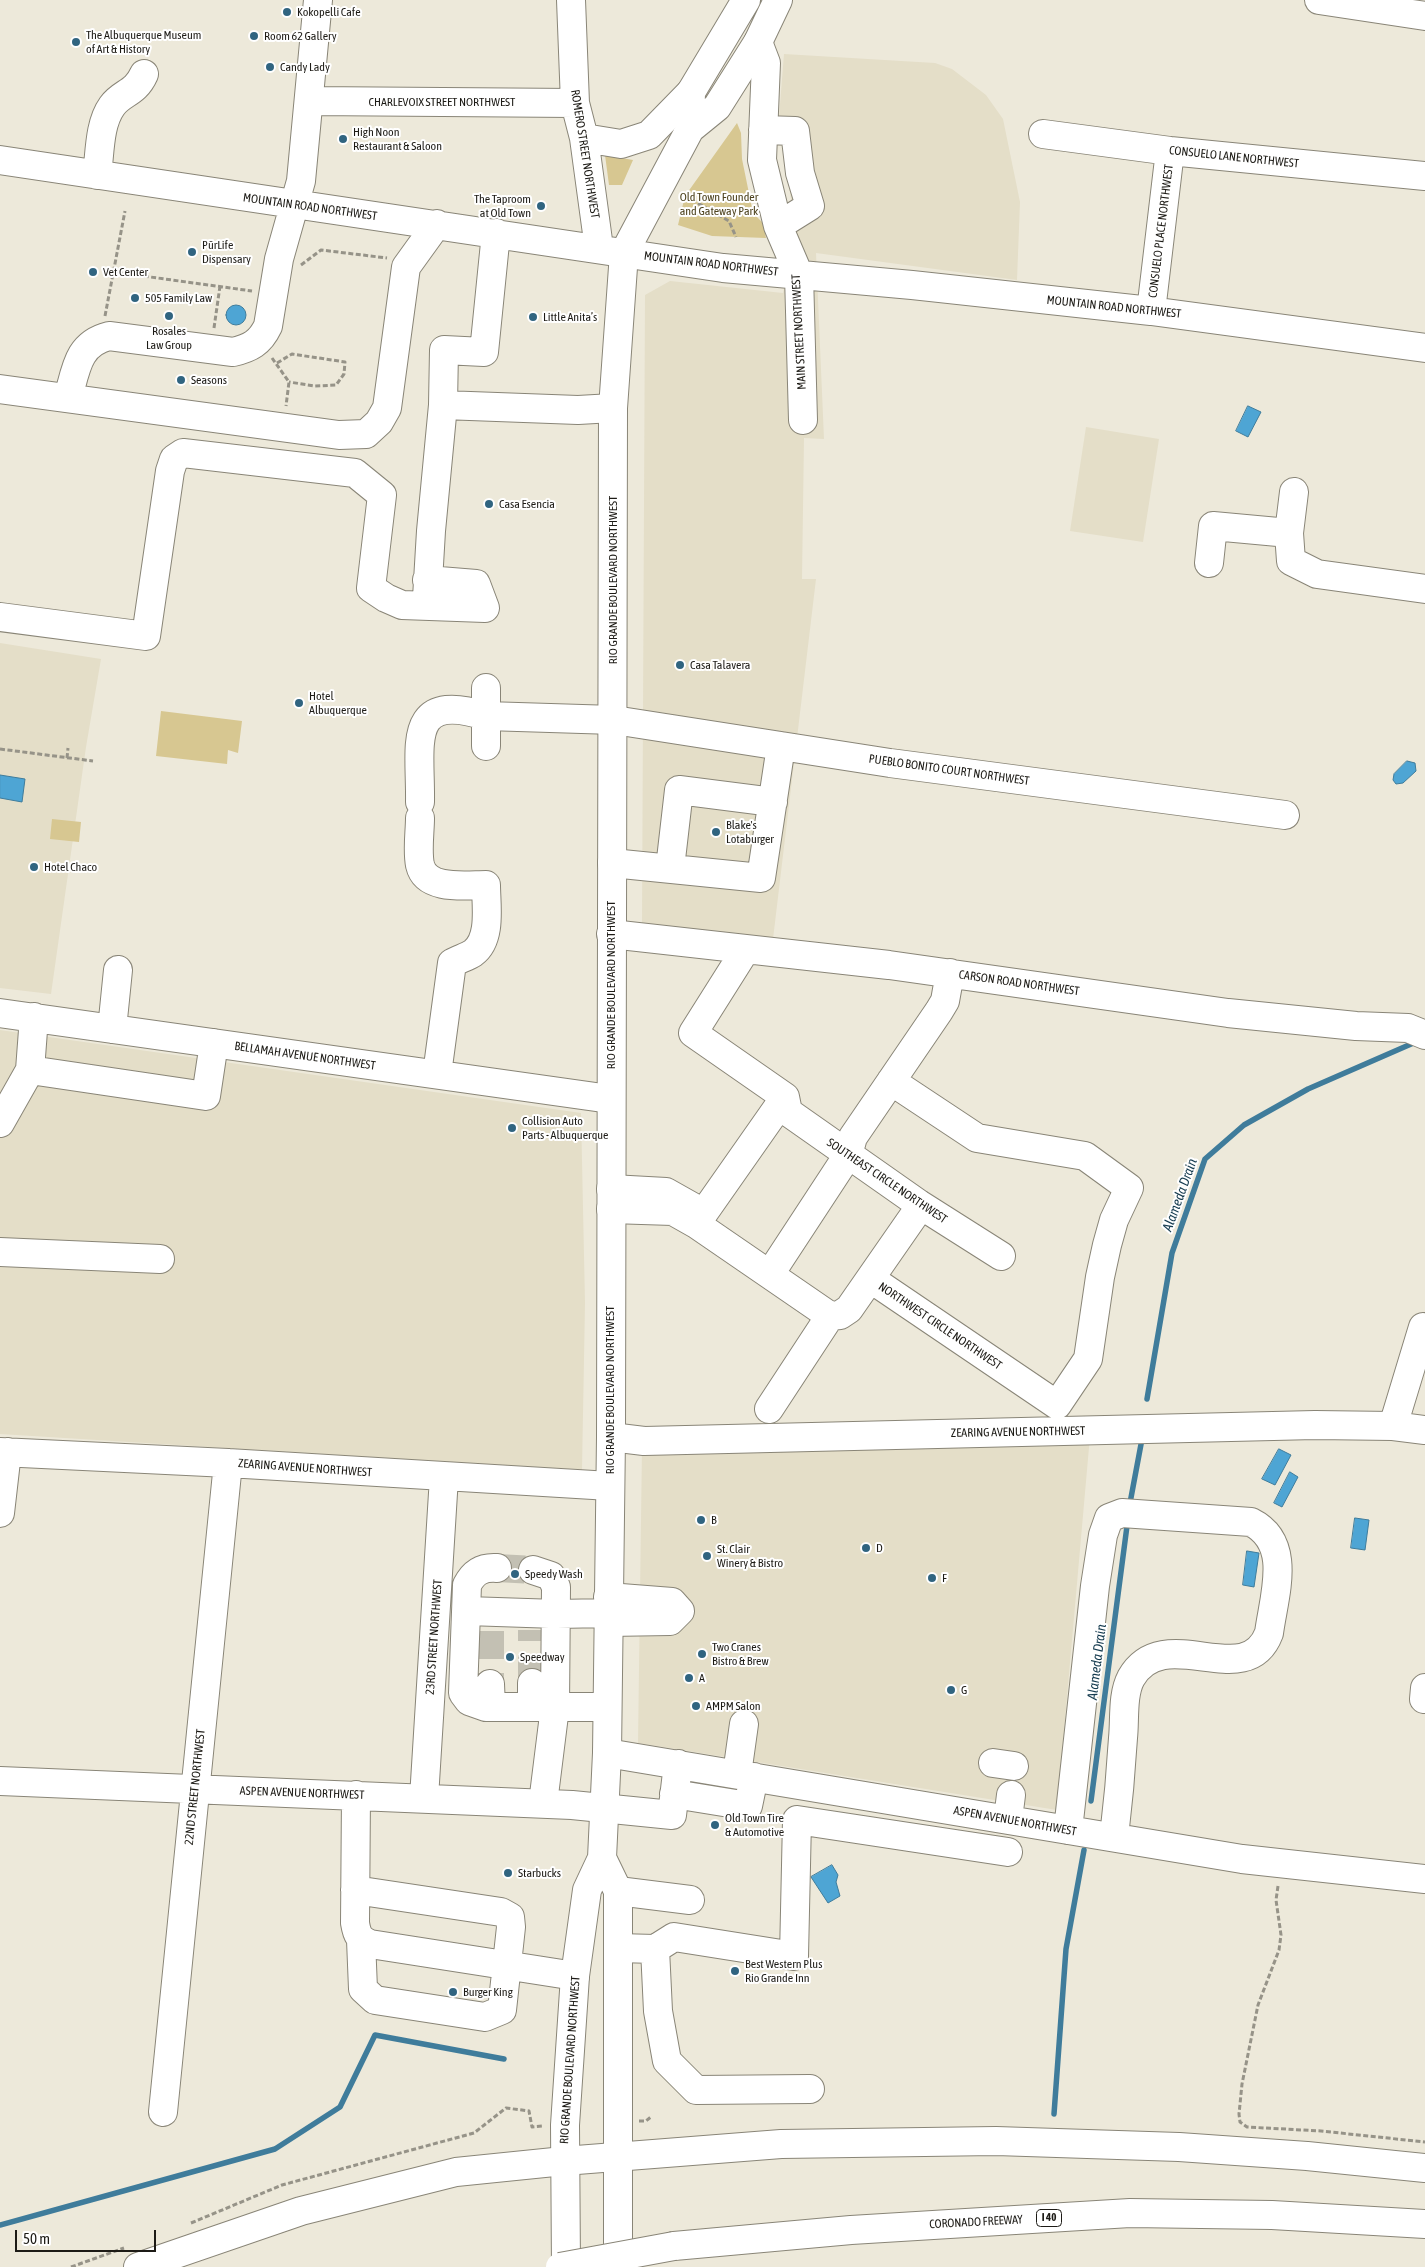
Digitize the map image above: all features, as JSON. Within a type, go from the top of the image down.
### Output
[{"type":"main road","points":[[68,398],[82,353],[93,341],[105,337],[233,352],[248,348],[258,342],[268,326],[279,259],[301,182],[318,0]]},
{"type":"main road","name":"ROMERO STREET NORTHWEST","points":[[571,0],[575,103],[612,251]]},
{"type":"main road","name":"RIO GRANDE BOULEVARD NORTHWEST","points":[[690,129],[691,92],[746,0]]},
{"type":"main road","name":"RIO GRANDE BOULEVARD NORTHWEST","points":[[566,2267],[565,2125],[575,1976],[587,1890],[602,1858],[607,1752],[611,1437],[610,1099],[614,720],[612,251],[690,129],[717,107],[758,42],[778,0]]},
{"type":"main road","points":[[1319,0],[1425,16]]},
{"type":"main road","name":"MAIN STREET NORTHWEST","points":[[758,42],[766,63],[762,160],[778,226],[799,275],[803,420]]},
{"type":"main road","points":[[97,175],[104,121],[112,105],[139,86],[144,74]]},
{"type":"main road","points":[[584,138],[621,144],[649,135],[691,92]]},
{"type":"main road","name":"CHARLEVOIX STREET NORTHWEST","points":[[310,101],[575,103]]},
{"type":"main road","points":[[763,130],[795,131],[800,173],[810,206],[778,226]]},
{"type":"main road","name":"CONSUELO LANE NORTHWEST","points":[[1043,134],[1170,151],[1425,176]]},
{"type":"main road","name":"CONSUELO PLACE NORTHWEST","points":[[1151,311],[1170,151]]},
{"type":"main road","name":"MOUNTAIN ROAD NORTHWEST","points":[[0,160],[723,268],[1151,311],[1425,348]]},
{"type":"main road","points":[[0,389],[339,435],[366,434],[379,422],[387,408],[406,267],[437,224]]},
{"type":"main road","points":[[0,618],[146,636],[170,471],[174,459],[183,452],[355,473],[382,494],[371,588],[386,598],[402,605],[427,593],[442,405],[444,350],[484,352],[496,233]]},
{"type":"main road","points":[[442,405],[578,410],[613,408]]},
{"type":"main road","points":[[1294,492],[1289,533],[1291,561],[1317,574],[1425,589]]},
{"type":"main road","points":[[1209,563],[1213,526],[1289,533]]},
{"type":"main road","points":[[486,688],[486,746]]},
{"type":"main road","name":"PUEBLO BONITO COURT NORTHWEST","points":[[437,1074],[452,963],[474,952],[482,944],[486,930],[486,885],[435,882],[426,875],[420,866],[421,731],[430,715],[443,709],[465,710],[486,716],[614,720],[890,763],[1285,815]]},
{"type":"main road","points":[[612,863],[671,859],[761,878],[766,801],[781,746]]},
{"type":"main road","points":[[671,859],[679,790],[766,801]]},
{"type":"main road","name":"CARSON ROAD NORTHWEST","points":[[611,934],[950,973],[1228,1013],[1417,1031]]},
{"type":"main road","name":"SOUTHEAST CIRCLE NORTHWEST","points":[[746,950],[693,1033],[785,1097],[788,1112],[919,1204],[1001,1256]]},
{"type":"main road","points":[[112,1028],[118,970]]},
{"type":"main road","points":[[770,1274],[848,1155],[854,1138],[944,1001],[950,973]]},
{"type":"main road","name":"BELLAMAH AVENUE NORTHWEST","points":[[0,1012],[610,1099]]},
{"type":"main road","points":[[0,1123],[30,1070],[34,1017]]},
{"type":"main road","points":[[30,1070],[206,1096],[214,1043]]},
{"type":"main road","name":"NORTHWEST CIRCLE NORTHWEST","points":[[830,1316],[840,1315],[849,1309],[872,1280],[1057,1405],[1088,1359],[1106,1245],[1114,1220],[1129,1188],[1085,1156],[977,1138],[891,1081]]},
{"type":"main road","points":[[700,1218],[785,1097]]},
{"type":"main road","points":[[611,1199],[666,1192],[770,1274],[830,1316],[769,1409]]},
{"type":"main road","points":[[872,1280],[915,1214],[919,1204]]},
{"type":"main road","points":[[0,1252],[160,1259]]},
{"type":"main road","points":[[1392,1426],[1423,1327]]},
{"type":"main road","name":"ZEARING AVENUE NORTHWEST","points":[[611,1437],[644,1441],[1305,1426],[1392,1426],[1425,1430]]},
{"type":"main road","points":[[0,1513],[3,1452]]},
{"type":"main road","name":"ZEARING AVENUE NORTHWEST","points":[[3,1452],[228,1463],[610,1486]]},
{"type":"main road","name":"22ND STREET NORTHWEST","points":[[163,2112],[228,1463]]},
{"type":"main road","name":"23RD STREET NORTHWEST","points":[[424,1798],[444,1477]]},
{"type":"main road","points":[[1068,1830],[1095,1586],[1103,1536],[1109,1518],[1122,1513],[1251,1522],[1265,1532],[1277,1553],[1271,1614],[1266,1642],[1255,1653],[1241,1659],[1172,1654],[1157,1656],[1139,1666],[1127,1689],[1114,1837]]},
{"type":"main road","points":[[498,1568],[485,1567],[471,1576],[467,1585],[482,1618],[464,1693],[469,1701],[490,1695],[608,1707]]},
{"type":"main road","points":[[533,1570],[551,1576],[556,1587],[540,1619],[542,1803]]},
{"type":"main road","points":[[482,1618],[540,1619],[608,1611]]},
{"type":"main road","points":[[678,1764],[674,1794],[748,1806],[746,1776],[751,1721]]},
{"type":"main road","name":"ASPEN AVENUE NORTHWEST","points":[[607,1752],[809,1786],[1009,1807],[1068,1830],[1242,1859],[1425,1879]]},
{"type":"main road","name":"ASPEN AVENUE NORTHWEST","points":[[0,1781],[542,1803],[672,1815],[674,1794]]},
{"type":"main road","points":[[618,1948],[655,1948],[674,1937],[794,1956],[798,1820],[809,1786]]},
{"type":"main road","points":[[355,1890],[510,1916],[512,1921],[502,2010],[485,2018],[375,2000],[363,1989],[361,1940],[357,1933],[356,1923],[355,1890],[356,1796]]},
{"type":"main road","points":[[798,1820],[1008,1852]]},
{"type":"main road","name":"RIO GRANDE BOULEVARD NORTHWEST","points":[[602,1858],[618,1892],[618,2267]]},
{"type":"main road","points":[[618,1892],[690,1900]]},
{"type":"main road","points":[[361,1940],[370,1944],[575,1976]]},
{"type":"main road","points":[[655,1948],[658,2011],[667,2061],[696,2090],[810,2089]]},
{"type":"main road","points":[[132,2257],[301,2211],[456,2172],[564,2161],[781,2144],[996,2141],[1189,2148],[1307,2156],[1425,2168]]},
{"type":"main road","name":"CORONADO FREEWAY","points":[[560,2267],[674,2246],[851,2230],[1130,2213],[1272,2214],[1425,2224]]},
{"type":"path","points":[[686,196],[729,220],[736,237]]},
{"type":"path","points":[[105,319],[125,211]]},
{"type":"path","points":[[300,266],[322,250],[390,258]]},
{"type":"path","points":[[114,272],[260,292]]},
{"type":"path","points":[[214,334],[220,286]]},
{"type":"path","points":[[277,363],[292,354],[345,362],[344,374],[336,385],[315,386],[289,382]]},
{"type":"path","points":[[269,355],[277,363],[289,382],[285,410]]},
{"type":"path","points":[[0,748],[93,762]]},
{"type":"path","points":[[67,758],[68,748]]},
{"type":"path","points":[[1282,1863],[1276,1900],[1281,1935],[1279,1950],[1258,2005],[1242,2084],[1240,2122],[1247,2126],[1321,2131],[1425,2142]]},
{"type":"path","points":[[190,2223],[282,2185],[474,2133],[506,2108],[530,2111],[532,2127],[565,2125]]},
{"type":"path","points":[[619,2122],[646,2121],[652,2116]]},
{"type":"path","points":[[71,2267],[132,2257]]},
{"type":"shaded area","points":[[784,54],[935,63],[952,69],[986,95],[1003,119],[1020,202],[1017,280],[816,253],[824,439],[804,438],[802,579],[816,579],[773,939],[642,923],[645,295],[670,281],[783,293],[796,234],[779,117]]},
{"type":"shaded area","points":[[1086,427],[1159,439],[1143,542],[1070,531]]},
{"type":"shaded area","name":"Hotel Chaco","points":[[0,643],[101,659],[86,747],[51,994],[0,988]]},
{"type":"shaded area","points":[[0,1030],[581,1113],[585,1303],[582,1470],[0,1434]]},
{"type":"shaded area","points":[[1090,1436],[1057,1810],[638,1743],[642,1447]]},
{"type":"green space","name":"Old Town Founder and Gateway Park","points":[[737,123],[741,133],[742,159],[753,213],[763,223],[766,238],[712,236],[678,225],[685,196]]},
{"type":"green space","points":[[605,155],[633,160],[622,185],[609,185]]},
{"type":"green space","points":[[161,711],[242,721],[238,753],[228,750],[227,764],[156,756]]},
{"type":"green space","points":[[52,819],[81,822],[79,842],[50,839]]},
{"type":"water","points":[[236,305],[243,308],[246,315],[243,322],[236,325],[229,322],[226,315],[229,308]]},
{"type":"water","points":[[1248,406],[1261,412],[1248,437],[1236,431]]},
{"type":"water","points":[[1407,761],[1415,763],[1416,771],[1403,783],[1396,784],[1393,780],[1394,774]]},
{"type":"water","points":[[0,775],[25,779],[22,802],[0,798]]},
{"type":"water","points":[[1279,1449],[1291,1455],[1275,1485],[1262,1479]]},
{"type":"water","points":[[1290,1472],[1298,1477],[1282,1507],[1274,1503]]},
{"type":"water","points":[[1355,1518],[1369,1520],[1365,1550],[1351,1548]]},
{"type":"water","points":[[1247,1551],[1259,1553],[1254,1587],[1243,1585]]},
{"type":"water","points":[[832,1865],[838,1875],[836,1882],[840,1896],[828,1903],[811,1877]]},
{"type":"waterway","name":"Alameda Drain","points":[[1147,1399],[1172,1253],[1205,1159],[1244,1125],[1308,1089],[1418,1041]]},
{"type":"waterway","name":"Alameda Drain","points":[[1130,1503],[1142,1439]]},
{"type":"waterway","name":"Alameda Drain","points":[[1091,1801],[1127,1526]]},
{"type":"waterway","name":"Alameda Drain","points":[[1054,2114],[1066,1949],[1084,1850]]},
{"type":"waterway","points":[[0,2225],[275,2149],[340,2107],[375,2035],[504,2059]]},
{"type":"tunnel","points":[[497,1568],[533,1570]]},
{"type":"tunnel","points":[[532,1630],[532,1683]]},
{"type":"tunnel","points":[[490,1631],[490,1684]]},
{"type":"place","name":"Kokopelli Cafe","points":[[287,12]]},
{"type":"place","name":"Room 62 Gallery","points":[[254,36]]},
{"type":"place","name":"The Albuquerque Museum of Art & History","points":[[76,42]]},
{"type":"place","name":"Candy Lady","points":[[270,67]]},
{"type":"place","name":"High Noon Restaurant & Saloon","points":[[343,139]]},
{"type":"place","name":"The Taproom at Old Town","points":[[541,206]]},
{"type":"place","name":"PūrLife Dispensary","points":[[192,252]]},
{"type":"place","name":"Vet Center","points":[[93,272]]},
{"type":"place","name":"505 Family Law","points":[[135,298]]},
{"type":"place","name":"Rosales Law Group","points":[[169,316]]},
{"type":"place","name":"Little Anita’s","points":[[533,317]]},
{"type":"place","name":"Seasons","points":[[181,380]]},
{"type":"place","name":"Casa Esencia","points":[[489,504]]},
{"type":"place","name":"Casa Talavera","points":[[680,665]]},
{"type":"place","name":"Hotel Albuquerque","points":[[299,703]]},
{"type":"place","name":"Blake's Lotaburger","points":[[716,832]]},
{"type":"place","name":"Hotel Chaco","points":[[34,867]]},
{"type":"place","name":"Collision Auto Parts - Albuquerque","points":[[512,1128]]},
{"type":"place","name":"B","points":[[701,1520]]},
{"type":"place","name":"D","points":[[866,1548]]},
{"type":"place","name":"St. Clair Winery & Bistro","points":[[707,1556]]},
{"type":"place","name":"Speedy Wash","points":[[515,1574]]},
{"type":"place","name":"F","points":[[932,1578]]},
{"type":"place","name":"Two Cranes Bistro & Brew","points":[[702,1654]]},
{"type":"place","name":"Speedway","points":[[510,1657]]},
{"type":"place","name":"A","points":[[689,1678]]},
{"type":"place","name":"G","points":[[951,1690]]},
{"type":"place","name":"AMPM Salon","points":[[696,1706]]},
{"type":"place","name":"Old Town Tire & Automotive","points":[[715,1825]]},
{"type":"place","name":"Starbucks","points":[[508,1873]]},
{"type":"place","name":"Best Western Plus Rio Grande Inn","points":[[735,1971]]},
{"type":"place","name":"Burger King","points":[[453,1992]]}]
